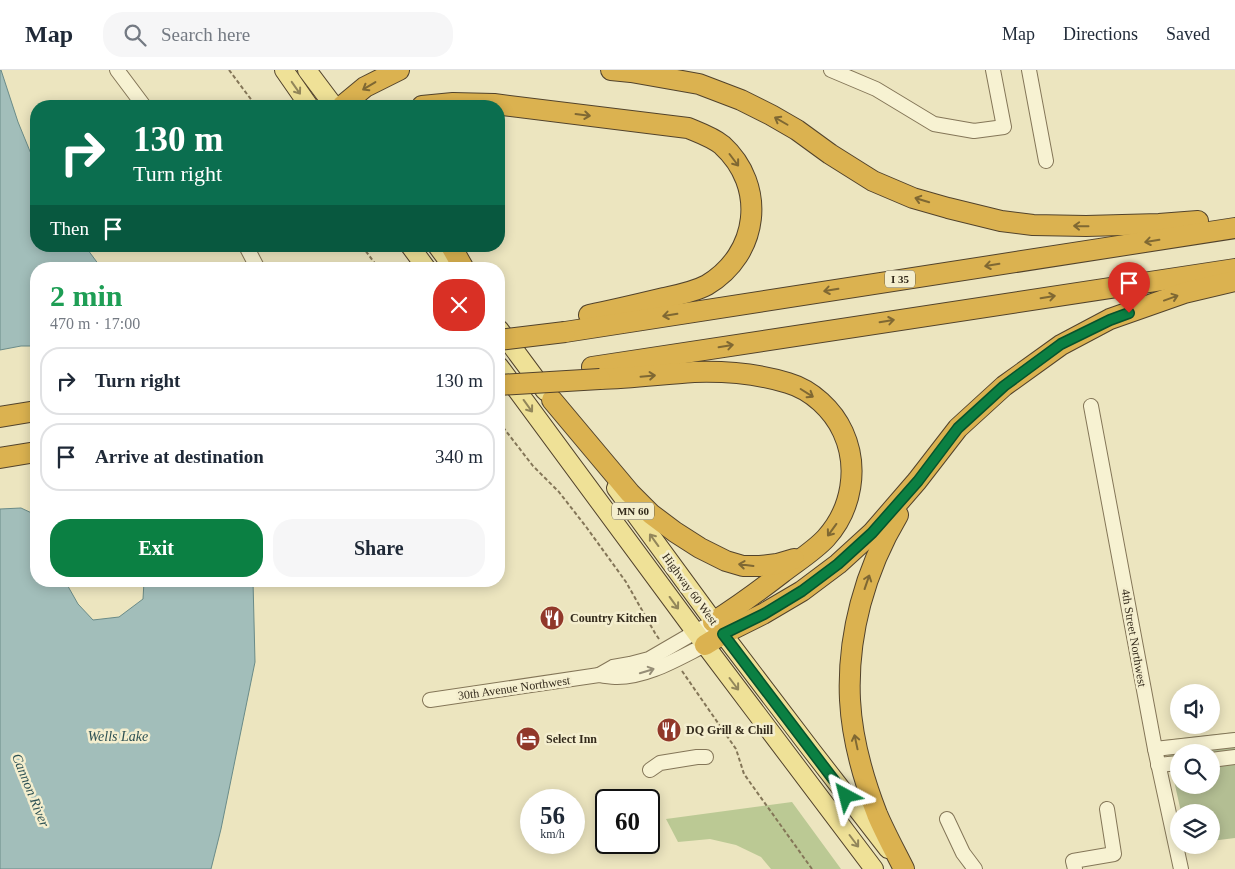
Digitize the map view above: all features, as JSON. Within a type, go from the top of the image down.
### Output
[{"type":"highway","points":[[349,100],[365,87],[399,70]]},
{"type":"highway","points":[[611,70],[699,84],[772,115],[873,181],[913,198],[1001,221],[1033,225],[1086,226],[1235,219]]},
{"type":"highway","points":[[505,105],[688,128],[705,135],[721,144],[734,158],[744,174],[750,191],[751,210],[750,228],[744,246],[734,262],[706,286],[623,308],[562,327],[505,333]]},
{"type":"highway","points":[[505,112],[535,109]]},
{"type":"highway","name":"I 35","points":[[505,339],[562,327],[1235,228]]},
{"type":"highway","points":[[505,384],[596,373],[1235,268]]},
{"type":"highway","points":[[718,628],[764,614],[802,591],[838,564],[872,533],[918,481],[958,428],[1004,386],[1061,344],[1110,320],[1184,293],[1235,281]]},
{"type":"highway","points":[[505,381],[596,373],[619,378],[696,372],[733,373],[790,383],[809,392],[825,406],[838,422],[847,442],[852,462],[852,483],[847,503],[838,522],[826,538],[774,579],[718,628],[700,639]]},
{"type":"highway","points":[[552,400],[637,500],[675,532],[700,548],[726,561],[743,566],[777,564],[794,560],[809,552]]},
{"type":"highway","points":[[0,417],[30,412]]},
{"type":"highway","points":[[0,458],[30,453]]},
{"type":"highway","points":[[904,869],[878,816],[861,766],[850,701],[850,668],[856,622],[867,581],[890,528],[918,481]]},
{"type":"main road","points":[[284,70],[305,100]]},
{"type":"main road","points":[[307,70],[330,100]]},
{"type":"main road","name":"Highway 60 West","points":[[505,337],[718,628],[904,869]]},
{"type":"main road","name":"Highway 60 West","points":[[505,374],[700,639],[874,869]]},
{"type":"street","points":[[117,70],[140,100]]},
{"type":"street","points":[[831,70],[876,89],[934,124],[974,131],[1004,127],[993,70]]},
{"type":"street","points":[[1029,70],[1046,161]]},
{"type":"street","name":"4th Street Northwest","points":[[1091,406],[1158,765],[1181,869]]},
{"type":"street","name":"30th Avenue Northwest","points":[[430,700],[599,675],[615,678],[634,675],[651,670],[700,639]]},
{"type":"street","points":[[1155,749],[1235,740]]},
{"type":"street","points":[[650,770],[660,763],[706,757]]},
{"type":"street","points":[[1220,759],[1235,757]]},
{"type":"street","points":[[1158,765],[1170,764]]},
{"type":"street","points":[[1075,869],[1073,861],[1114,854],[1107,809]]},
{"type":"street","points":[[947,820],[963,853],[974,869]]},
{"type":"path","points":[[229,70],[252,100]]},
{"type":"green space","points":[[1235,732],[1235,838],[1220,840],[1220,804],[1179,804],[1177,794],[1220,794],[1220,744],[1170,744],[1170,762],[1165,740]]},
{"type":"green space","points":[[792,802],[841,869],[771,869],[761,857],[736,845],[710,839],[678,842],[666,819]]},
{"type":"water","points":[[1,70],[30,151],[30,252],[89,252],[97,262],[30,262],[30,346],[0,350]]},
{"type":"water","name":"Wells Lake","points":[[21,508],[30,512],[30,587],[68,587],[78,604],[93,620],[119,617],[143,599],[144,587],[253,587],[255,662],[211,869],[0,869],[0,509]]},
{"type":"place","name":"Country Kitchen","points":[[552,618]]},
{"type":"place","name":"DQ Grill & Chill","points":[[669,730]]},
{"type":"place","name":"Select Inn","points":[[528,739]]},
{"type":"route","points":[[846,796],[723,634],[764,614],[802,591],[838,564],[872,533],[918,481],[958,428],[1004,386],[1061,344],[1110,320],[1129,313]]},
{"type":"water label","name":"Cannon River","points":[[31,790]]}]
